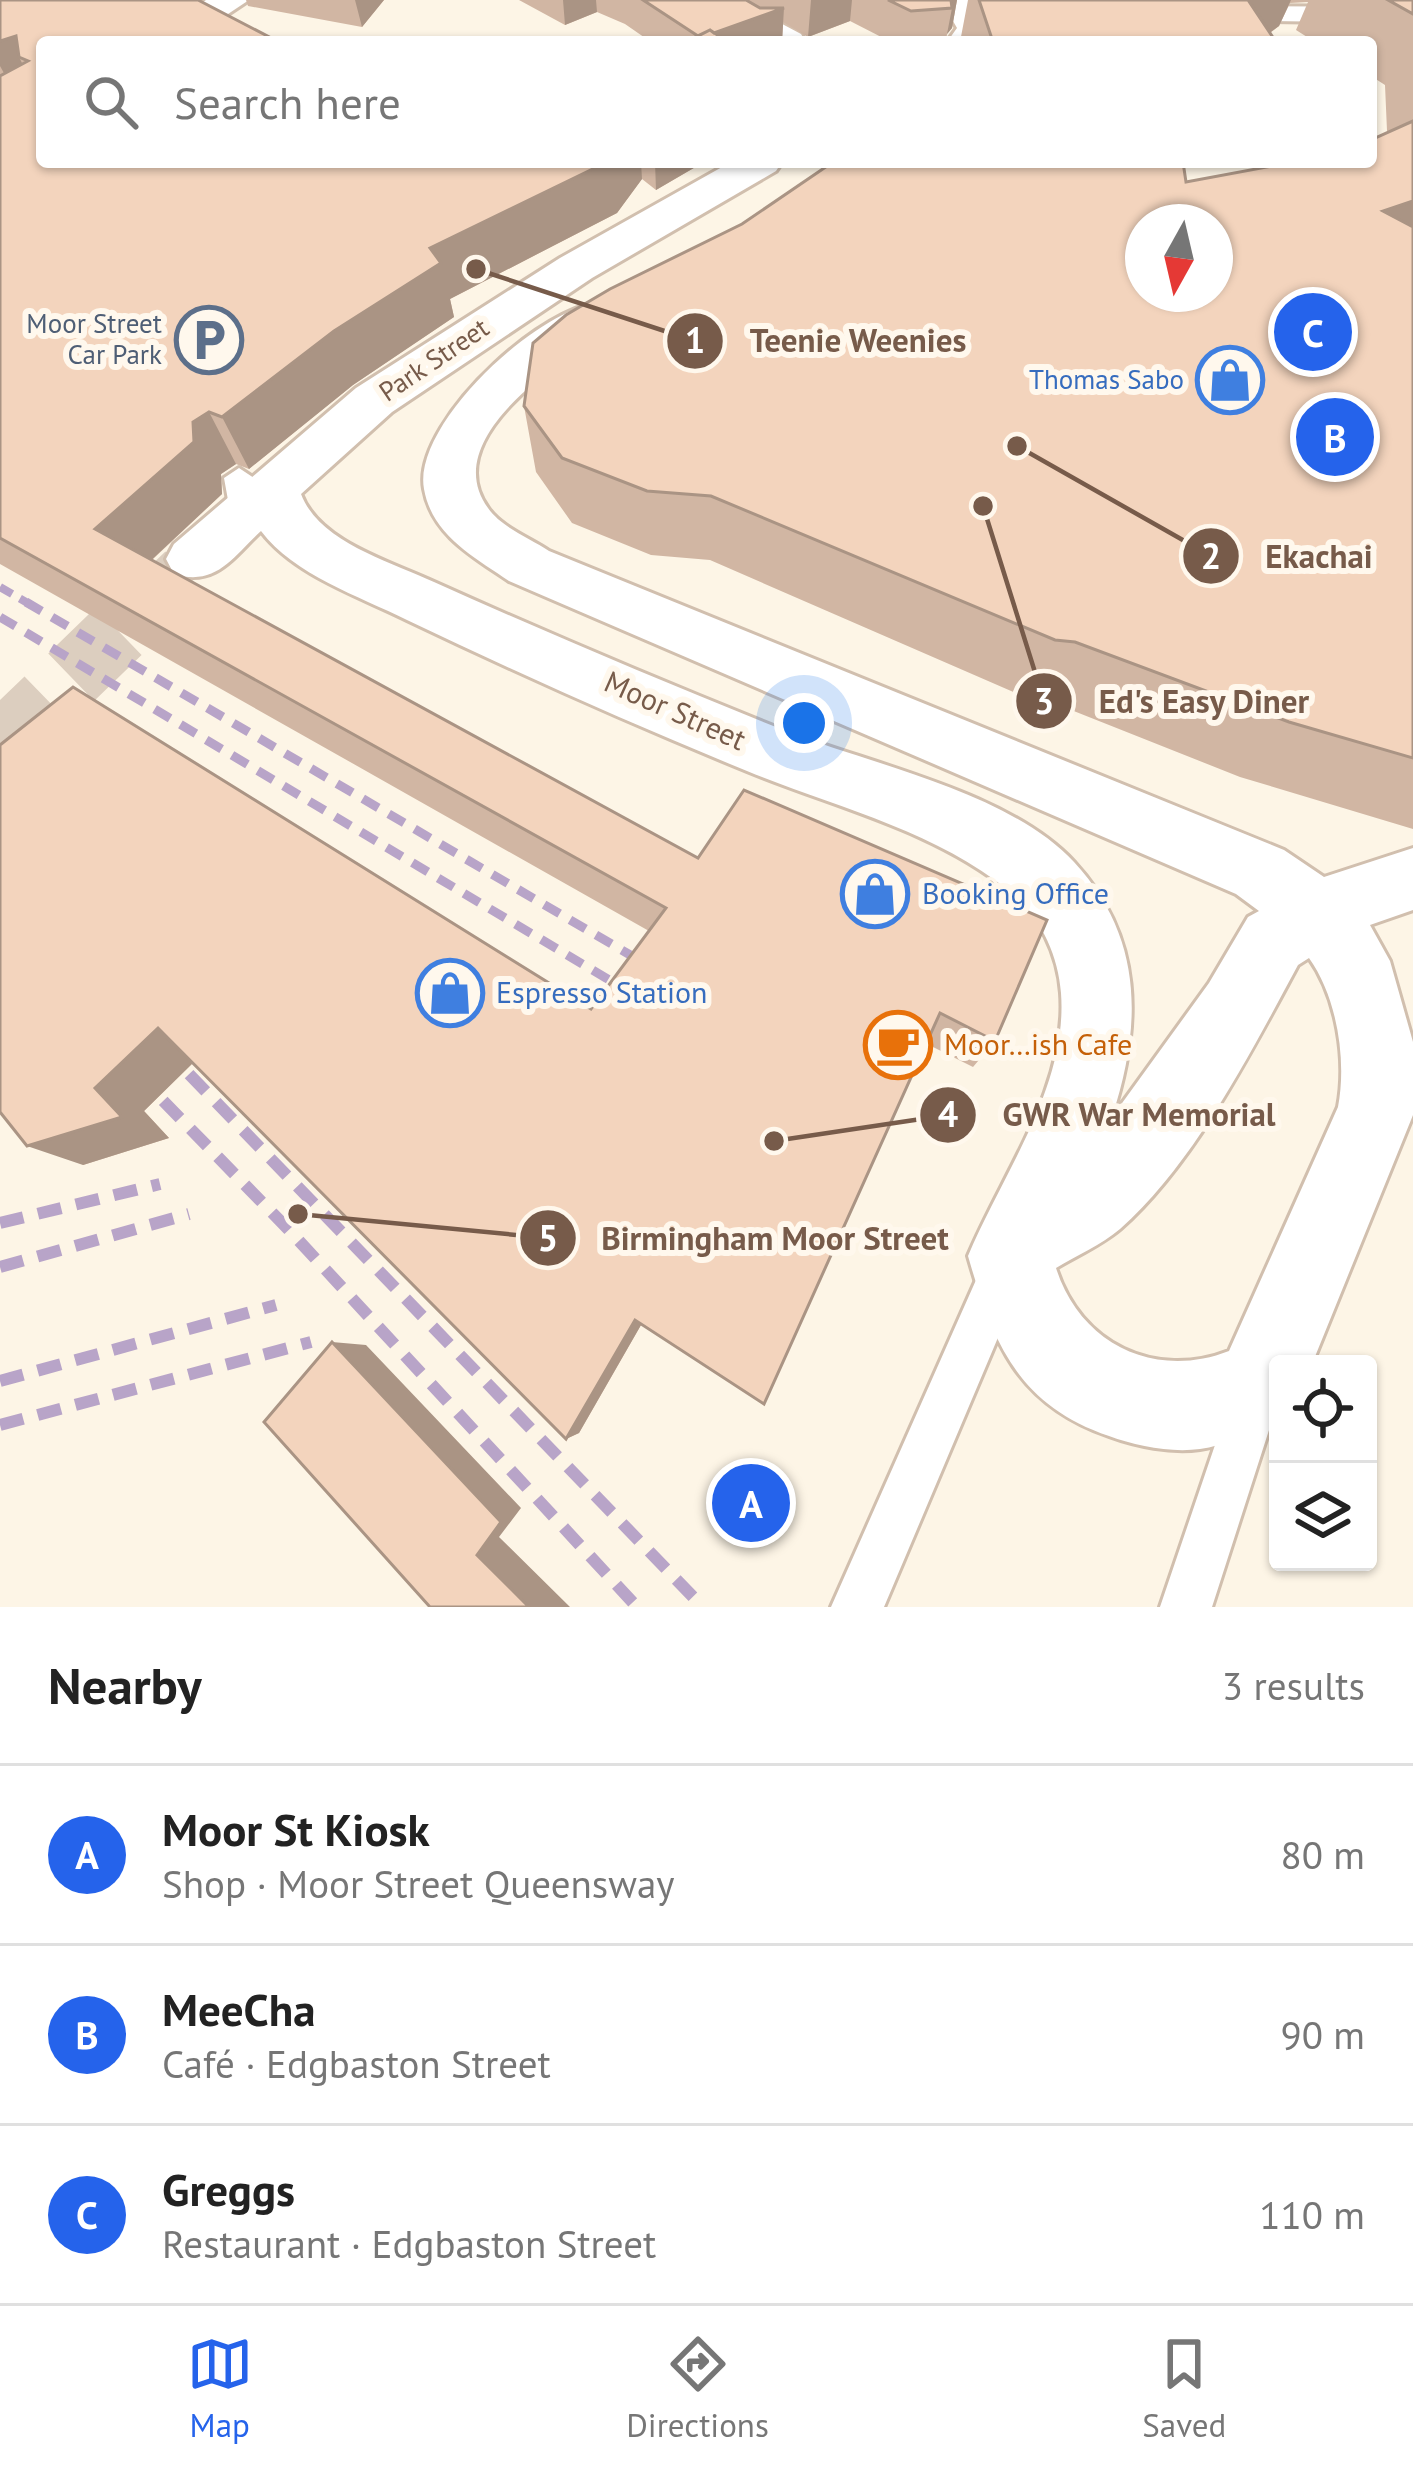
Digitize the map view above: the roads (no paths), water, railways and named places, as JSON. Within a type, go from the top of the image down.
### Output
[{"type":"street","points":[[175,36],[231,0]]},
{"type":"street","points":[[711,0],[763,32]]},
{"type":"street","points":[[1184,14],[1262,10],[1413,15]]},
{"type":"street","name":"Park Street","points":[[194,559],[276,471],[374,400],[576,268],[767,192]]},
{"type":"street","name":"Park Street","points":[[638,290],[567,336],[476,407],[453,448],[447,478],[469,523],[529,566],[1260,872],[1318,912]]},
{"type":"street","name":"Moor Street","points":[[276,471],[284,522],[327,556],[765,750],[1003,848],[1036,871],[1065,902],[1094,970],[1100,1026],[1075,1110],[1013,1251]]},
{"type":"street","points":[[1318,912],[1354,961],[1383,1071],[1376,1110],[1260,1383],[1204,1405],[1124,1401],[1080,1379],[1030,1321],[1013,1251],[1090,1201],[1125,1163],[1174,1100],[1273,941],[1318,912],[1413,879]]},
{"type":"lane","points":[[857,1607],[1013,1251]]},
{"type":"lane","points":[[1186,1607],[1260,1383]]},
{"type":"tunnel","points":[[146,605],[183,570]]},
{"type":"tunnel","points":[[0,746],[149,602]]},
{"type":"railway","points":[[0,587],[31,605]]},
{"type":"railway","points":[[26,602],[632,956]]},
{"type":"railway","points":[[0,617],[616,984]]},
{"type":"railway","points":[[162,1046],[697,1601]]},
{"type":"railway","points":[[136,1073],[288,1229],[637,1607]]},
{"type":"railway","points":[[0,1223],[160,1184]]},
{"type":"railway","points":[[0,1267],[189,1214]]},
{"type":"railway","points":[[0,1381],[276,1305]]},
{"type":"railway","points":[[0,1425],[311,1342]]},
{"type":"place","name":"Teenie Weenies","points":[[476,269]]},
{"type":"place","name":"Greggs","points":[[1313,332]]},
{"type":"place","name":"Moor Street Car Park","points":[[209,340]]},
{"type":"place","name":"Thomas Sabo","points":[[1230,380]]},
{"type":"place","name":"MeeCha","points":[[1335,437]]},
{"type":"place","name":"Ekachai","points":[[1017,446]]},
{"type":"place","name":"Ed's Easy Diner","points":[[983,506]]},
{"type":"place","name":"Booking Office","points":[[875,894]]},
{"type":"place","name":"Espresso Station","points":[[450,993]]},
{"type":"place","name":"Moor…ish Cafe","points":[[898,1045]]},
{"type":"place","name":"GWR War Memorial","points":[[774,1141]]},
{"type":"place","name":"Birmingham Moor Street","points":[[298,1214]]},
{"type":"place","name":"Moor St Kiosk","points":[[751,1503]]}]
